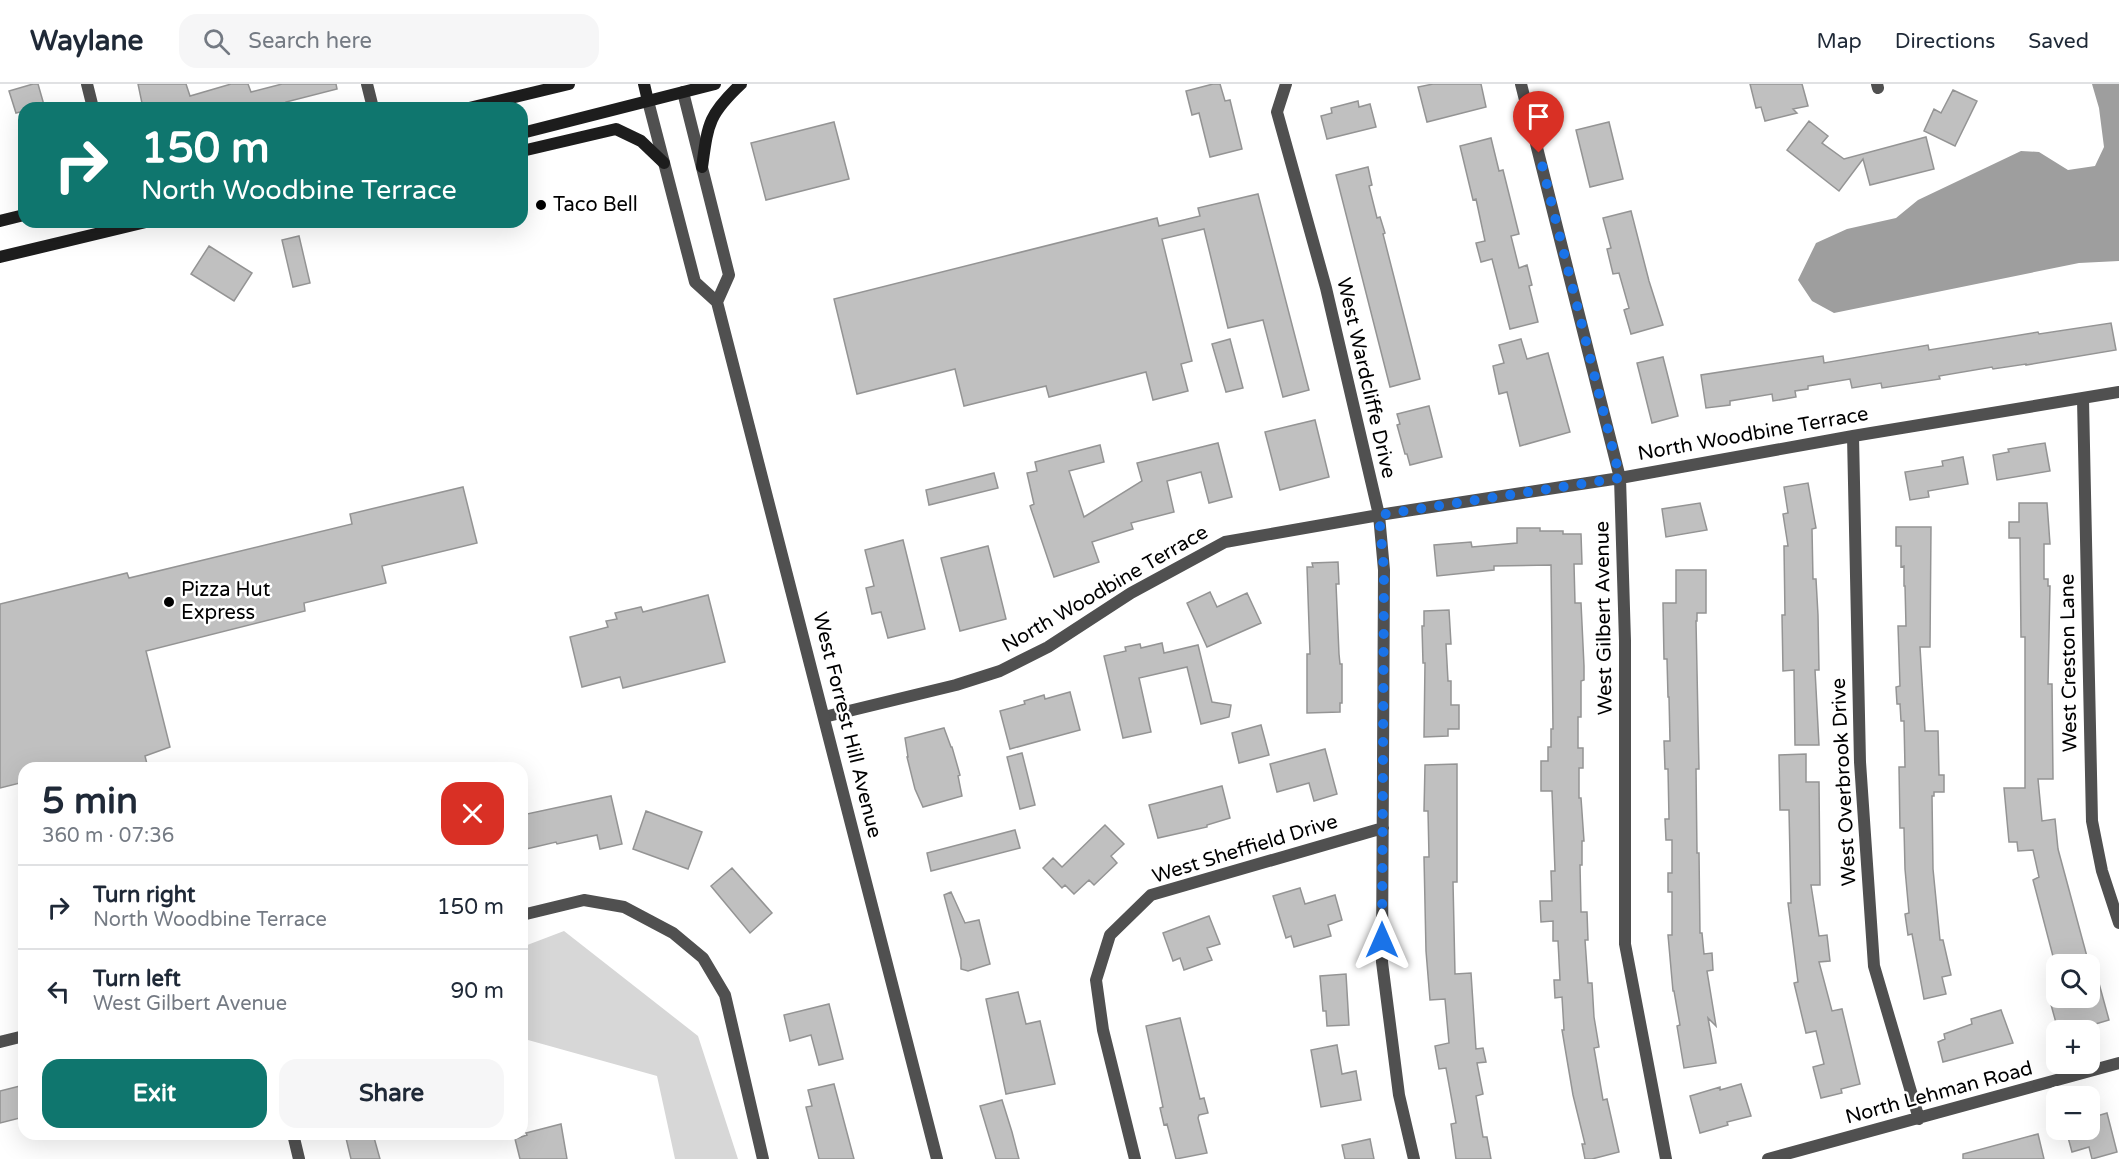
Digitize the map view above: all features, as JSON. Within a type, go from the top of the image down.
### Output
[{"type":"main road","points":[[494,102],[568,84]]},
{"type":"main road","points":[[644,84],[648,101]]},
{"type":"main road","points":[[528,131],[648,101],[682,88],[715,84]]},
{"type":"main road","points":[[702,167],[707,130],[717,109],[741,84]]},
{"type":"main road","points":[[528,150],[616,129],[641,141],[664,163]]},
{"type":"main road","points":[[0,221],[18,216]]},
{"type":"main road","points":[[0,256],[109,228]]},
{"type":"street","points":[[87,84],[92,102]]},
{"type":"street","points":[[367,84],[372,102]]},
{"type":"street","name":"West Wardcliffe Drive","points":[[1286,84],[1277,111],[1326,288],[1379,515],[1384,570],[1382,963],[1400,1095],[1414,1159]]},
{"type":"street","name":"West Gilbert Avenue","points":[[1521,84],[1620,478],[1625,641],[1625,944],[1666,1159]]},
{"type":"street","points":[[648,101],[695,282],[717,302],[729,275],[682,88]]},
{"type":"street","name":"West Forrest Hill Avenue","points":[[717,302],[937,1159]]},
{"type":"street","name":"North Woodbine Terrace","points":[[824,717],[956,685],[1000,671],[1048,646],[1131,593],[1225,542],[1379,515],[1620,478],[1853,436],[2119,392]]},
{"type":"street","name":"West Creston Lane","points":[[2084,399],[2092,821],[2102,871],[2119,923]]},
{"type":"street","name":"West Overbrook Drive","points":[[1853,436],[1860,762],[1874,966],[1919,1119]]},
{"type":"street","name":"West Sheffield Drive","points":[[1135,1159],[1103,1030],[1096,980],[1110,935],[1151,895],[1383,828]]},
{"type":"street","points":[[528,914],[584,900],[624,907],[673,933],[703,958],[725,995],[763,1159]]},
{"type":"street","points":[[0,1042],[18,1038]]},
{"type":"street","name":"North Lehman Road","points":[[1768,1159],[2119,1063]]},
{"type":"street","points":[[294,1140],[299,1159]]},
{"type":"shaded area","points":[[2092,84],[2119,84],[2119,261],[2079,263],[1834,313],[1812,301],[1798,280],[1816,243],[1847,229],[1896,218],[1918,200],[2021,151],[2039,152],[2068,170],[2095,166],[2104,147],[2099,108]]},
{"type":"shaded area","points":[[564,931],[698,1036],[738,1159],[675,1159],[657,1076],[528,1040],[528,945]]},
{"type":"building","points":[[38,84],[43,102],[18,102],[18,112],[16,113],[9,91]]},
{"type":"building","points":[[138,84],[186,84],[190,96],[231,84],[248,84],[251,92],[282,84],[336,84],[337,89],[286,102],[142,102]]},
{"type":"building","points":[[1220,84],[1225,101],[1230,100],[1242,149],[1210,157],[1199,113],[1192,115],[1186,91]]},
{"type":"building","points":[[1433,84],[1481,84],[1486,107],[1427,122],[1418,87]]},
{"type":"building","points":[[1750,84],[1802,84],[1808,106],[1793,109],[1797,113],[1765,121],[1761,107],[1756,108]]},
{"type":"building","points":[[1953,90],[1977,101],[1955,146],[1924,131],[1934,109],[1941,113]]},
{"type":"building","points":[[1358,101],[1359,107],[1370,104],[1376,127],[1327,139],[1321,116],[1332,113],[1331,108]]},
{"type":"building","points":[[1809,121],[1828,136],[1822,143],[1844,159],[1926,137],[1934,169],[1870,185],[1863,159],[1839,191],[1787,150]]},
{"type":"building","points":[[834,122],[849,179],[766,200],[751,143]]},
{"type":"building","points":[[1609,122],[1623,179],[1590,187],[1576,130]]},
{"type":"building","points":[[1491,138],[1499,171],[1503,170],[1519,234],[1511,236],[1519,268],[1527,265],[1532,285],[1529,286],[1538,322],[1510,329],[1492,259],[1481,262],[1476,243],[1485,241],[1476,199],[1473,200],[1460,146]]},
{"type":"building","points":[[1368,167],[1372,185],[1369,186],[1377,218],[1380,217],[1385,233],[1383,234],[1420,379],[1390,387],[1336,175]]},
{"type":"building","points":[[1258,194],[1309,390],[1283,397],[1263,320],[1228,328],[1204,229],[1162,239],[1192,361],[1181,364],[1188,391],[1153,400],[1146,372],[1049,397],[1046,386],[964,406],[955,369],[857,394],[834,299],[1157,218],[1159,226],[1200,216],[1198,208]]},
{"type":"building","points":[[1631,211],[1663,325],[1631,334],[1624,310],[1629,308],[1619,273],[1613,274],[1607,249],[1611,248],[1603,218]]},
{"type":"building","points":[[299,236],[310,283],[293,287],[282,240]]},
{"type":"building","points":[[209,246],[252,273],[234,301],[191,274]]},
{"type":"building","points":[[2111,323],[2116,350],[2026,365],[1993,369],[1992,367],[1939,376],[1940,379],[1882,388],[1881,383],[1852,388],[1850,379],[1808,386],[1808,389],[1795,391],[1796,397],[1773,401],[1772,394],[1730,401],[1730,405],[1706,408],[1701,375],[1823,356],[1824,363],[1928,345],[1929,350],[2038,332],[2039,334]]},
{"type":"building","points":[[1230,339],[1243,388],[1226,392],[1212,344]]},
{"type":"building","points":[[1521,339],[1527,359],[1548,353],[1570,432],[1520,446],[1507,392],[1499,394],[1493,366],[1504,363],[1499,345]]},
{"type":"building","points":[[1663,357],[1678,416],[1652,423],[1637,363]]},
{"type":"building","points":[[1429,406],[1442,457],[1410,465],[1397,425],[1400,424],[1397,414]]},
{"type":"building","points":[[1315,420],[1329,477],[1280,490],[1265,432]]},
{"type":"building","points":[[1218,443],[1232,497],[1209,503],[1201,472],[1167,481],[1174,512],[1131,523],[1133,529],[1092,542],[1099,562],[1054,577],[1030,506],[1034,504],[1027,473],[1037,471],[1035,462],[1100,445],[1104,462],[1069,471],[1084,517],[1142,481],[1137,463]]},
{"type":"building","points":[[2045,443],[2050,471],[1997,480],[1993,455],[2009,452],[2008,449]]},
{"type":"building","points":[[1963,457],[1968,484],[1928,491],[1929,497],[1910,500],[1905,472],[1943,466],[1942,461]]},
{"type":"building","points":[[994,473],[998,488],[929,505],[926,490]]},
{"type":"building","points":[[1808,483],[1816,528],[1812,529],[1813,579],[1816,579],[1818,615],[1819,670],[1815,670],[1819,745],[1795,745],[1794,670],[1783,671],[1784,546],[1788,546],[1783,514],[1788,513],[1784,487]]},
{"type":"building","points":[[463,487],[477,543],[382,566],[386,583],[304,603],[305,611],[146,651],[170,747],[145,756],[146,762],[18,762],[18,784],[0,788],[0,604],[127,573],[129,578],[352,524],[350,514]]},
{"type":"building","points":[[1700,503],[1707,530],[1666,537],[1662,509]]},
{"type":"building","points":[[2019,503],[2047,503],[2050,544],[2044,544],[2044,579],[2048,579],[2048,586],[2050,586],[2048,684],[2052,684],[2053,779],[2038,779],[2042,821],[2055,819],[2058,849],[2086,954],[2052,954],[2033,880],[2039,877],[2033,850],[2018,851],[2017,842],[2009,842],[2004,788],[2025,788],[2025,637],[2021,637],[2020,538],[2009,538],[2009,522],[2019,522]]},
{"type":"building","points":[[1896,527],[1931,527],[1930,647],[1920,647],[1925,731],[1938,731],[1939,775],[1944,775],[1944,792],[1934,792],[1932,796],[1933,869],[1940,940],[1943,940],[1951,975],[1942,977],[1946,994],[1924,999],[1912,934],[1908,935],[1905,914],[1909,913],[1904,828],[1900,828],[1899,767],[1905,767],[1904,721],[1901,721],[1900,704],[1897,704],[1896,687],[1900,686],[1898,626],[1906,626],[1904,566],[1901,567],[1901,546],[1896,546]]},
{"type":"building","points":[[1517,528],[1540,528],[1540,531],[1581,534],[1582,564],[1574,564],[1575,603],[1581,603],[1584,666],[1584,680],[1581,681],[1581,717],[1578,717],[1578,748],[1583,748],[1583,768],[1579,768],[1579,798],[1581,798],[1584,841],[1582,841],[1582,865],[1580,865],[1581,912],[1587,912],[1588,940],[1585,940],[1588,983],[1592,983],[1599,1047],[1594,1048],[1603,1100],[1607,1099],[1619,1152],[1592,1159],[1585,1159],[1582,1144],[1585,1144],[1573,1095],[1562,1030],[1564,1030],[1562,997],[1555,998],[1554,980],[1560,980],[1558,941],[1553,941],[1553,921],[1541,922],[1540,901],[1552,901],[1551,871],[1555,871],[1552,791],[1541,791],[1541,761],[1548,761],[1548,747],[1551,747],[1551,729],[1553,729],[1551,565],[1494,566],[1494,570],[1437,576],[1434,545],[1471,542],[1472,547],[1517,543]]},
{"type":"building","points":[[903,540],[925,629],[888,638],[881,612],[872,614],[866,588],[874,586],[865,550]]},
{"type":"building","points":[[988,546],[1006,619],[960,631],[941,558]]},
{"type":"building","points":[[1338,562],[1339,584],[1336,584],[1339,654],[1340,664],[1342,664],[1342,703],[1340,703],[1340,712],[1307,713],[1307,654],[1310,654],[1307,567],[1313,567],[1312,563]]},
{"type":"building","points":[[1676,570],[1706,570],[1706,613],[1697,613],[1696,621],[1699,769],[1696,769],[1697,853],[1699,853],[1700,933],[1702,933],[1704,954],[1712,953],[1713,970],[1707,971],[1716,1026],[1708,1018],[1716,1063],[1684,1068],[1677,1026],[1680,1025],[1673,991],[1668,935],[1672,935],[1672,892],[1668,892],[1668,873],[1672,873],[1672,840],[1666,840],[1665,819],[1669,819],[1668,769],[1665,769],[1664,741],[1670,741],[1667,659],[1664,659],[1663,603],[1676,603]]},
{"type":"building","points":[[1210,592],[1217,607],[1247,593],[1261,623],[1207,647],[1187,603]]},
{"type":"building","points":[[708,595],[725,662],[623,688],[620,677],[582,687],[570,637],[608,627],[606,621],[617,619],[615,613],[641,607],[643,612]]},
{"type":"building","points":[[1449,610],[1451,644],[1446,644],[1448,681],[1451,681],[1451,705],[1459,705],[1459,729],[1448,729],[1448,736],[1424,737],[1425,663],[1423,663],[1422,626],[1424,626],[1424,611]]},
{"type":"building","points":[[1162,643],[1164,653],[1198,645],[1212,702],[1231,705],[1229,717],[1201,724],[1187,667],[1139,678],[1151,732],[1123,738],[1104,656],[1126,651],[1125,647],[1140,644],[1141,648]]},
{"type":"building","points":[[1070,692],[1080,730],[1010,749],[1000,711],[1025,704],[1024,701],[1044,695],[1045,699]]},
{"type":"building","points":[[1261,725],[1269,755],[1239,763],[1232,733]]},
{"type":"building","points":[[944,728],[960,775],[958,776],[962,796],[923,807],[915,789],[905,738]]},
{"type":"building","points":[[1325,749],[1337,794],[1314,801],[1309,783],[1277,792],[1270,764]]},
{"type":"building","points":[[1022,753],[1035,805],[1020,809],[1007,757]]},
{"type":"building","points":[[1806,754],[1806,782],[1819,782],[1820,885],[1811,885],[1819,936],[1827,935],[1830,961],[1819,962],[1832,1011],[1842,1009],[1860,1084],[1841,1089],[1842,1093],[1821,1098],[1813,1067],[1824,1064],[1816,1031],[1806,1033],[1794,983],[1798,982],[1788,903],[1791,903],[1789,810],[1780,810],[1779,755]]},
{"type":"building","points":[[1457,764],[1457,882],[1453,882],[1455,974],[1471,973],[1476,1049],[1483,1048],[1486,1062],[1477,1063],[1483,1094],[1476,1096],[1483,1137],[1487,1137],[1491,1159],[1456,1159],[1451,1124],[1456,1123],[1446,1068],[1439,1069],[1435,1046],[1449,1043],[1445,999],[1430,1000],[1426,951],[1424,857],[1429,857],[1428,811],[1424,811],[1425,765]]},
{"type":"building","points":[[1222,786],[1230,818],[1207,825],[1207,827],[1158,838],[1149,805]]},
{"type":"building","points":[[611,796],[622,844],[600,849],[597,835],[528,849],[528,814]]},
{"type":"building","points":[[646,811],[702,832],[688,869],[633,849]]},
{"type":"building","points":[[1105,825],[1124,844],[1111,856],[1117,863],[1094,885],[1089,880],[1074,894],[1065,885],[1062,888],[1043,868],[1053,858],[1062,867]]},
{"type":"building","points":[[1015,830],[1020,848],[931,871],[927,853]]},
{"type":"building","points":[[732,868],[772,913],[750,933],[711,886]]},
{"type":"building","points":[[1300,888],[1305,904],[1335,895],[1342,920],[1328,925],[1331,936],[1294,947],[1291,936],[1286,938],[1273,896]]},
{"type":"building","points":[[951,892],[965,923],[979,920],[990,964],[968,971],[961,969],[961,959],[944,895]]},
{"type":"building","points":[[1209,916],[1220,944],[1207,948],[1212,960],[1184,970],[1180,958],[1173,961],[1163,933]]},
{"type":"building","points":[[1346,974],[1349,1025],[1327,1026],[1326,1011],[1323,1011],[1320,976]]},
{"type":"building","points":[[2100,987],[2109,1020],[2100,1023],[2100,1020],[2055,1020],[2052,1008],[2100,1008]]},
{"type":"building","points":[[1018,992],[1026,1024],[1040,1021],[1055,1084],[1006,1094],[986,999]]},
{"type":"building","points":[[829,1004],[843,1059],[819,1065],[811,1035],[790,1041],[784,1015]]},
{"type":"building","points":[[2001,1010],[2013,1043],[1943,1062],[1938,1042],[1945,1039],[1944,1034],[1972,1024],[1971,1019]]},
{"type":"building","points":[[1180,1018],[1200,1099],[1204,1098],[1208,1113],[1199,1115],[1198,1118],[1207,1153],[1176,1159],[1167,1124],[1164,1125],[1160,1108],[1163,1107],[1146,1026]]},
{"type":"building","points":[[1337,1045],[1342,1074],[1356,1071],[1361,1100],[1321,1107],[1311,1050]]},
{"type":"building","points":[[834,1084],[854,1159],[819,1159],[806,1107],[812,1106],[808,1090]]},
{"type":"building","points":[[1741,1084],[1751,1116],[1727,1122],[1728,1125],[1700,1133],[1690,1096],[1720,1087],[1720,1090]]},
{"type":"building","points":[[18,1086],[18,1118],[0,1123],[0,1091]]},
{"type":"building","points":[[1002,1100],[1019,1159],[996,1159],[980,1106]]},
{"type":"building","points":[[2107,1113],[2117,1152],[2092,1159],[2089,1147],[2072,1152],[2069,1140],[2100,1140],[2100,1115]]},
{"type":"building","points":[[561,1124],[567,1159],[520,1159],[515,1140],[528,1140],[528,1132]]},
{"type":"building","points":[[2038,1134],[2044,1159],[1963,1159],[1963,1154]]},
{"type":"building","points":[[1370,1139],[1374,1159],[1345,1159],[1342,1145]]},
{"type":"building","points":[[346,1140],[375,1140],[380,1159],[351,1159]]},
{"type":"place","name":"Taco Bell","points":[[541,205]]},
{"type":"place","name":"Pizza Hut Express","points":[[169,602]]},
{"type":"route","points":[[1382,940],[1384,570],[1379,515],[1620,478],[1539,153]]}]
